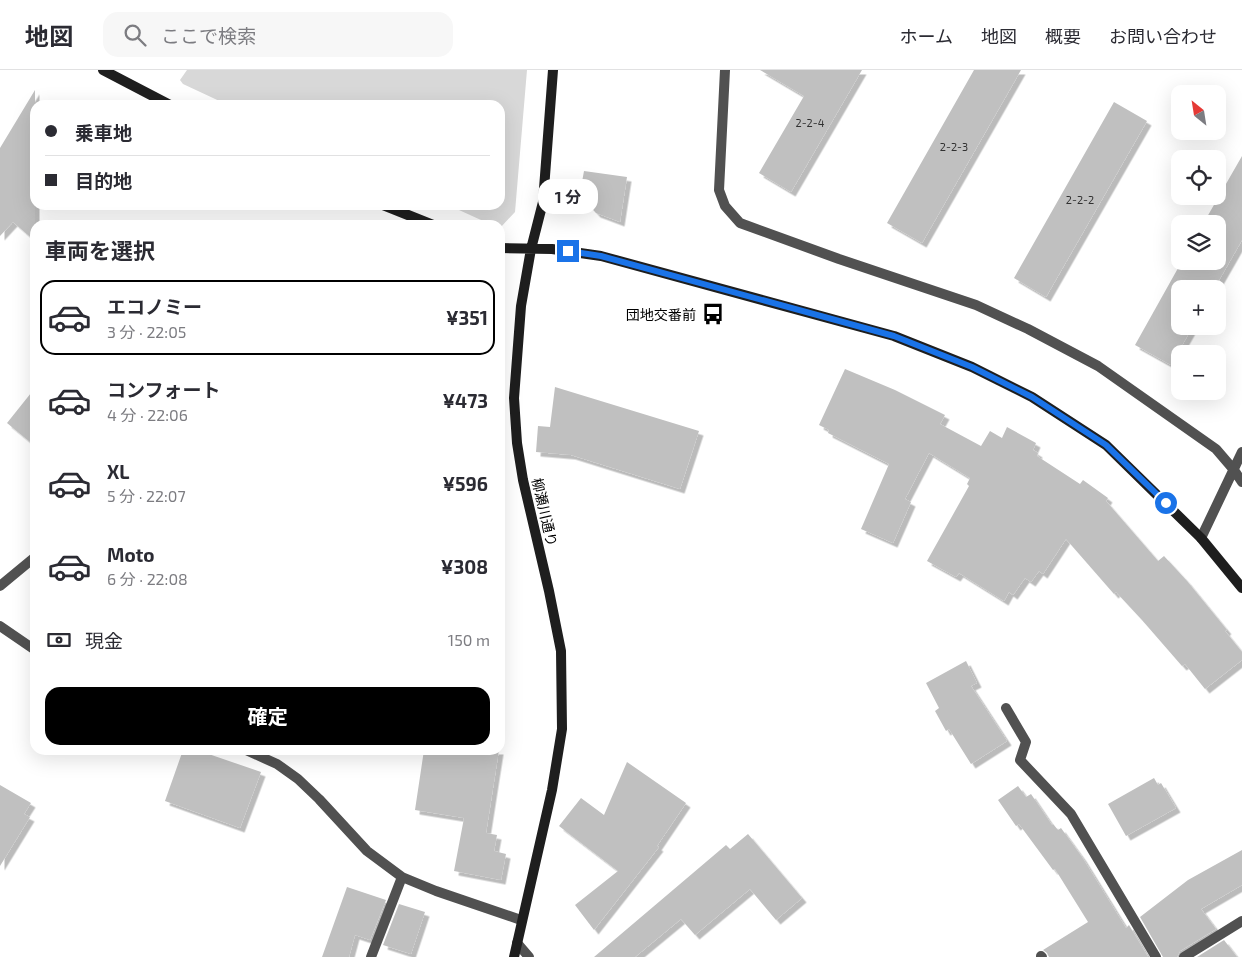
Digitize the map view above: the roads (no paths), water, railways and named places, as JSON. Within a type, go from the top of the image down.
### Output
[{"type":"street","points":[[103,70],[160,100]]},
{"type":"street","name":"柳瀬川通り","points":[[514,957],[552,790],[562,720],[561,651],[523,480],[517,444],[514,398],[521,306],[531,249],[543,202],[553,70]]},
{"type":"street","points":[[725,70],[719,190],[725,206],[740,223],[839,259],[976,305],[1028,329],[1098,366],[1216,449],[1242,482]]},
{"type":"street","points":[[396,210],[421,220]]},
{"type":"street","points":[[505,248],[552,249],[610,258],[894,336],[972,367],[1032,397],[1106,445],[1201,538],[1242,588]]},
{"type":"street","points":[[1201,538],[1242,452]]},
{"type":"street","points":[[0,586],[30,561]]},
{"type":"street","points":[[0,626],[30,647]]},
{"type":"street","points":[[1006,708],[1026,742],[1020,760],[1071,814],[1156,957]]},
{"type":"street","points":[[257,755],[277,764],[298,780],[319,799],[367,851],[402,877],[436,891],[521,920]]},
{"type":"street","points":[[371,957],[402,877]]},
{"type":"street","points":[[1184,957],[1242,921]]},
{"type":"street","points":[[517,943],[529,957]]},
{"type":"place","name":"団地交番前","points":[[713,314]]}]
